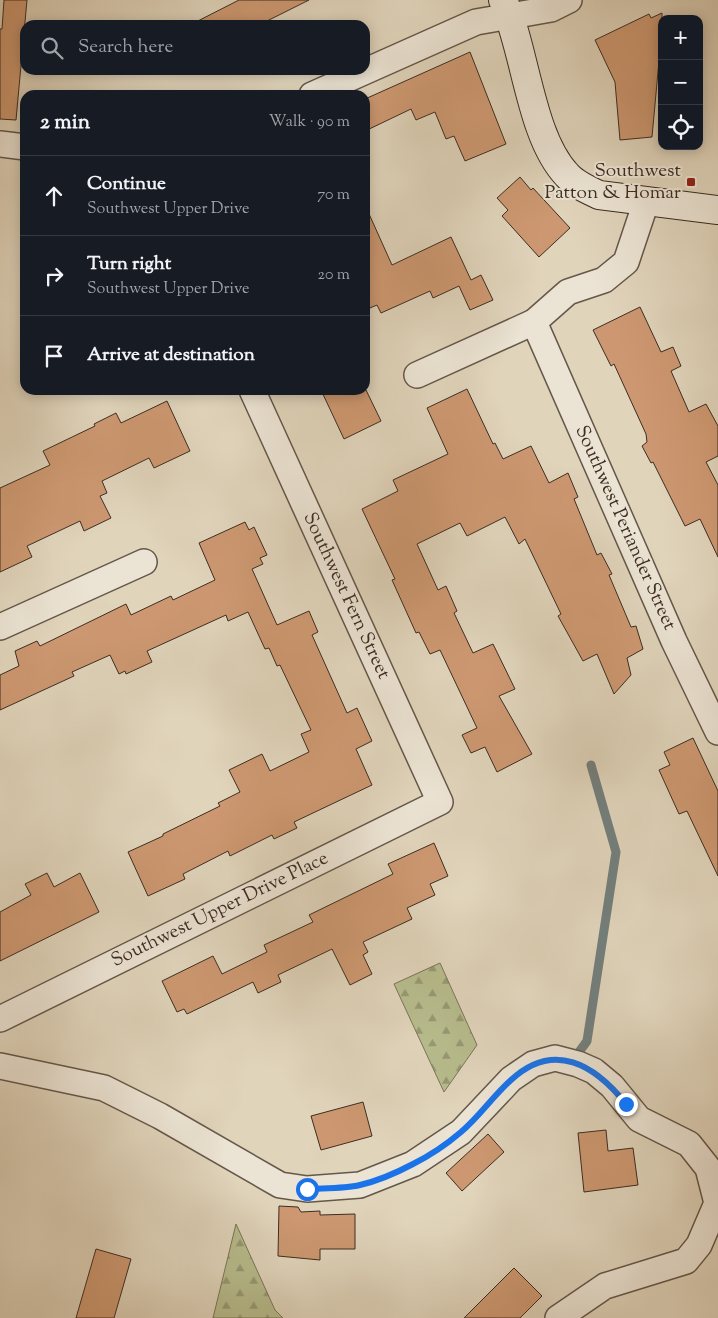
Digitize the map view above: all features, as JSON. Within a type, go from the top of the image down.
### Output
[{"type":"main road","points":[[506,8],[547,145],[567,175],[582,187],[599,195],[718,210]]},
{"type":"street","points":[[370,69],[506,8],[551,9],[569,0]]},
{"type":"street","points":[[323,90],[357,75]]},
{"type":"street","points":[[0,144],[20,146]]},
{"type":"street","points":[[417,374],[534,322],[568,292],[604,280],[626,262],[646,202]]},
{"type":"street","name":"Southwest Periander Street","points":[[534,322],[674,641],[718,732]]},
{"type":"street","name":"Southwest Fern Street","points":[[254,395],[440,802]]},
{"type":"street","points":[[0,627],[144,562]]},
{"type":"street","name":"Southwest Upper Drive Place","points":[[0,1019],[440,802]]},
{"type":"street","points":[[0,1066],[104,1088],[160,1116],[280,1185],[307,1189],[360,1185],[413,1164],[461,1132],[512,1079],[533,1064],[555,1058],[578,1064],[594,1071],[612,1086],[639,1119],[689,1144],[708,1168],[717,1203],[699,1245],[686,1261],[605,1286],[558,1318]]},
{"type":"green space","points":[[440,963],[477,1045],[444,1092],[394,984]]},
{"type":"green space","points":[[236,1224],[275,1310],[283,1318],[213,1318]]},
{"type":"building","points":[[4,0],[27,0],[25,20],[20,20],[20,75],[16,120],[0,119],[0,29],[2,29]]},
{"type":"building","points":[[239,0],[309,0],[269,20],[200,20]]},
{"type":"building","points":[[662,13],[662,15],[658,15],[658,72],[652,137],[620,140],[615,82],[595,40],[649,14],[651,18]]},
{"type":"building","points":[[470,52],[506,144],[465,161],[454,136],[446,139],[435,112],[416,120],[411,109],[370,129],[370,97]]},
{"type":"building","points":[[520,177],[531,190],[533,188],[570,228],[539,257],[502,216],[508,210],[497,198]]},
{"type":"building","points":[[370,216],[392,265],[451,237],[471,280],[481,275],[493,300],[470,310],[459,286],[433,298],[430,291],[381,313],[377,305],[370,308]]},
{"type":"building","points":[[640,307],[661,352],[673,347],[681,366],[671,371],[689,412],[706,404],[718,426],[718,456],[706,462],[718,485],[718,557],[700,519],[685,526],[653,462],[651,463],[642,446],[647,442],[646,434],[614,364],[611,366],[593,330]]},
{"type":"building","points":[[467,389],[493,444],[495,443],[503,459],[531,446],[549,483],[568,473],[578,497],[574,499],[597,555],[601,553],[612,574],[609,575],[631,627],[636,626],[643,649],[627,658],[631,675],[614,694],[597,654],[583,661],[558,616],[561,614],[525,539],[519,544],[505,517],[467,536],[460,523],[417,544],[438,590],[446,586],[457,611],[454,613],[473,653],[493,644],[515,689],[499,696],[532,754],[497,772],[485,747],[471,753],[462,735],[477,728],[440,650],[430,654],[419,632],[416,633],[392,580],[395,579],[362,509],[398,491],[393,480],[448,454],[427,408]]},
{"type":"building","points":[[323,395],[368,395],[381,421],[344,439]]},
{"type":"building","points":[[167,401],[190,451],[154,468],[149,458],[102,481],[107,493],[100,496],[111,518],[84,531],[80,521],[27,546],[32,557],[0,572],[0,488],[50,465],[43,451],[95,426],[94,424],[116,413],[121,423]]},
{"type":"building","points":[[245,522],[249,530],[254,527],[267,555],[260,558],[263,564],[252,569],[277,625],[309,611],[318,632],[312,635],[347,713],[357,708],[372,741],[356,749],[372,785],[294,822],[297,828],[274,839],[272,835],[230,856],[228,851],[183,874],[185,879],[148,896],[128,852],[220,806],[218,803],[240,792],[229,770],[262,754],[270,771],[309,752],[301,734],[311,730],[280,665],[277,666],[269,648],[265,649],[248,612],[228,621],[226,615],[147,651],[152,662],[126,674],[125,671],[119,674],[110,655],[72,672],[74,676],[0,710],[0,675],[19,666],[15,651],[37,641],[40,646],[126,604],[131,615],[171,596],[173,600],[215,580],[199,543]]},
{"type":"building","points":[[693,738],[718,791],[718,876],[687,811],[679,814],[659,770],[670,765],[664,752]]},
{"type":"building","points":[[434,843],[448,876],[430,884],[435,895],[407,908],[412,919],[363,942],[368,952],[363,955],[372,974],[350,985],[332,949],[278,975],[281,982],[258,993],[253,982],[187,1014],[184,1009],[177,1012],[162,981],[213,956],[222,974],[267,952],[264,945],[313,922],[309,915],[393,874],[388,864]]},
{"type":"building","points":[[47,873],[54,887],[80,873],[99,912],[0,961],[0,912],[31,895],[25,884]]},
{"type":"building","points":[[363,1102],[372,1136],[321,1150],[311,1116]]},
{"type":"building","points":[[606,1130],[608,1151],[633,1148],[638,1185],[584,1192],[578,1133]]},
{"type":"building","points":[[488,1134],[504,1152],[462,1191],[446,1173]]},
{"type":"building","points":[[279,1206],[298,1207],[301,1212],[320,1211],[320,1215],[355,1214],[355,1249],[320,1249],[320,1260],[278,1256]]},
{"type":"building","points":[[96,1249],[131,1259],[114,1318],[76,1318]]},
{"type":"building","points":[[514,1268],[542,1296],[520,1318],[464,1318]]},
{"type":"waterway","points":[[574,1059],[587,1041],[616,852],[591,765]]},
{"type":"place","name":"Southwest Patton & Homar","points":[[691,182]]},
{"type":"route","points":[[307,1189],[360,1185],[413,1164],[461,1132],[512,1079],[533,1064],[555,1058],[578,1064],[594,1071],[612,1086],[626,1104]]}]
